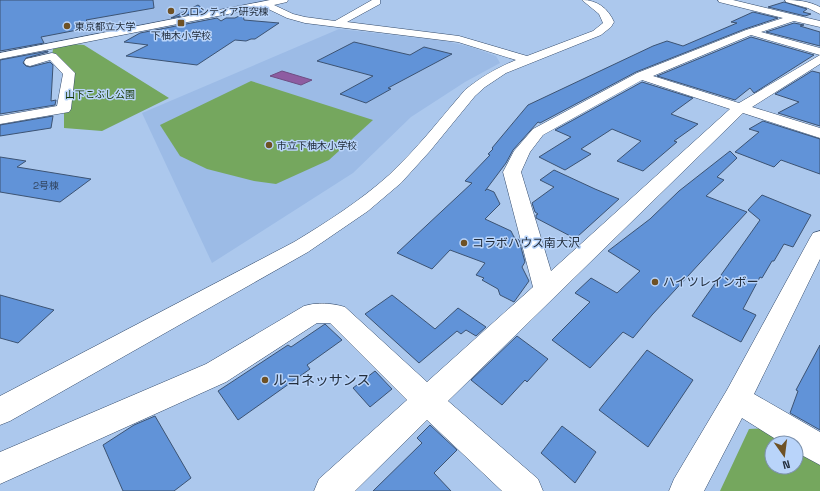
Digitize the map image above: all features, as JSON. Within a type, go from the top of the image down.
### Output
[{"type":"street","points":[[0,56],[284,0]]},
{"type":"street","points":[[336,24],[369,7],[375,3],[376,0]]},
{"type":"street","points":[[0,411],[301,247],[372,199],[414,160],[470,93],[480,84],[502,70],[589,36],[607,26],[608,19],[604,13],[586,0]]},
{"type":"street","points":[[722,0],[792,18]]},
{"type":"street","points":[[789,0],[811,6],[819,17]]},
{"type":"street","points":[[265,4],[296,17],[336,24],[460,39],[526,60]]},
{"type":"street","points":[[545,289],[512,172],[522,151],[538,132],[641,76],[750,32],[792,18],[819,17]]},
{"type":"street","points":[[750,32],[820,52]]},
{"type":"street","points":[[0,69],[52,56],[69,73],[64,109],[0,120]]},
{"type":"street","points":[[331,491],[740,108],[820,59]]},
{"type":"street","points":[[641,76],[820,133]]},
{"type":"street","points":[[686,491],[737,399],[820,238]]},
{"type":"street","points":[[0,468],[216,373],[313,314],[336,314],[427,401],[526,491]]},
{"type":"street","points":[[737,399],[820,449]]},
{"type":"shaded area","name":"東京都立大学","points":[[0,0],[269,0],[0,52]]},
{"type":"shaded area","name":"市立下柚木小学校","points":[[339,29],[445,41],[471,47],[496,56],[500,63],[465,82],[411,117],[353,173],[212,263],[142,113]]},
{"type":"shaded area","points":[[282,71],[312,80],[301,85],[270,76]]},
{"type":"green space","name":"山下こぶし公園","points":[[73,44],[84,45],[169,98],[102,131],[64,128],[64,109],[69,73],[52,56],[53,49]]},
{"type":"green space","points":[[251,81],[373,120],[329,160],[276,184],[254,181],[207,169],[180,156],[160,125]]},
{"type":"green space","points":[[769,428],[780,435],[764,435],[764,475],[804,475],[804,450],[820,460],[820,491],[720,491],[749,429]]},
{"type":"building","name":"東京都立大学","points":[[0,0],[153,0],[154,8],[86,20],[93,27],[41,37],[44,43],[0,51]]},
{"type":"building","points":[[784,2],[807,9],[803,12],[811,14],[805,16],[768,7]]},
{"type":"building","points":[[198,5],[206,11],[171,18]]},
{"type":"building","points":[[753,12],[778,18],[745,29],[636,72],[540,123],[538,122],[513,150],[506,163],[485,191],[487,189],[494,192],[500,204],[485,219],[511,231],[514,237],[519,240],[525,262],[522,267],[529,281],[514,302],[500,295],[498,289],[482,280],[484,278],[476,275],[485,263],[450,250],[432,269],[397,253],[472,183],[465,181],[490,155],[488,154],[493,149],[492,148],[528,105],[653,46],[667,41],[683,46],[737,23],[731,22]]},
{"type":"building","points":[[243,14],[244,20],[279,23],[255,39],[246,41],[235,40],[197,65],[126,56],[148,45],[124,42],[140,33],[217,18],[221,21],[226,18],[235,18]]},
{"type":"building","points":[[794,23],[804,25],[800,26],[820,32],[820,46],[766,32]]},
{"type":"building","points":[[751,37],[814,55],[754,93],[750,88],[735,100],[657,76]]},
{"type":"building","points":[[354,42],[410,55],[424,47],[452,54],[388,88],[391,89],[366,103],[340,94],[373,76],[317,61]]},
{"type":"building","points":[[48,51],[26,58],[23,63],[30,67],[50,62],[53,65],[51,101],[56,100],[55,105],[0,114],[0,60]]},
{"type":"building","points":[[812,71],[820,73],[820,126],[778,113],[799,102],[775,94]]},
{"type":"building","points":[[642,82],[693,98],[671,114],[698,124],[674,141],[677,142],[643,171],[617,161],[641,141],[612,129],[581,149],[591,154],[565,170],[539,157],[571,137],[555,130]]},
{"type":"building","points":[[53,116],[51,128],[0,136],[0,125]]},
{"type":"building","points":[[763,121],[820,139],[820,174],[781,160],[774,167],[735,152],[759,132],[749,129]]},
{"type":"building","points":[[730,151],[737,158],[717,177],[724,180],[706,196],[747,212],[652,315],[633,338],[623,332],[590,368],[552,340],[590,302],[575,293],[591,278],[617,293],[640,271],[608,251],[650,219],[679,191]]},
{"type":"building","points":[[0,157],[26,161],[17,167],[91,179],[60,202],[0,192]]},
{"type":"building","points":[[554,170],[619,199],[577,237],[575,236],[574,238],[536,218],[536,215],[538,214],[535,212],[532,203],[554,187],[540,180]]},
{"type":"building","points":[[762,195],[811,215],[793,247],[784,244],[762,278],[760,277],[743,309],[756,315],[741,342],[692,316],[760,220],[748,210]]},
{"type":"building","points":[[0,295],[54,310],[18,343],[0,338]]},
{"type":"building","points":[[392,295],[435,329],[458,308],[486,327],[476,336],[466,330],[461,334],[457,331],[419,363],[365,314]]},
{"type":"building","name":"ルコネッサンス","points":[[325,324],[342,340],[307,365],[310,369],[238,420],[218,391],[288,345],[291,347]]},
{"type":"building","points":[[517,336],[548,359],[527,382],[525,380],[502,405],[471,380]]},
{"type":"building","points":[[820,345],[820,430],[790,413],[798,391],[796,390]]},
{"type":"building","points":[[647,350],[693,380],[648,447],[599,410]]},
{"type":"building","points":[[375,371],[392,389],[370,407],[353,388]]},
{"type":"building","points":[[155,416],[191,478],[174,491],[123,491],[103,445],[134,425]]},
{"type":"building","points":[[430,425],[457,450],[434,473],[451,491],[373,491],[422,443],[417,438]]},
{"type":"building","points":[[562,426],[596,452],[575,483],[541,453]]},
{"type":"place","name":"フロンティア研究棟","points":[[171,11]]},
{"type":"place","name":"下柚木小学校","points":[[181,23]]},
{"type":"place","name":"東京都立大学","points":[[67,26]]},
{"type":"place","name":"市立下柚木小学校","points":[[269,145]]},
{"type":"place","name":"コラボハウス南大沢","points":[[464,243]]},
{"type":"place","name":"ハイツレインボー","points":[[655,282]]},
{"type":"place","name":"ルコネッサンス","points":[[265,380]]}]
